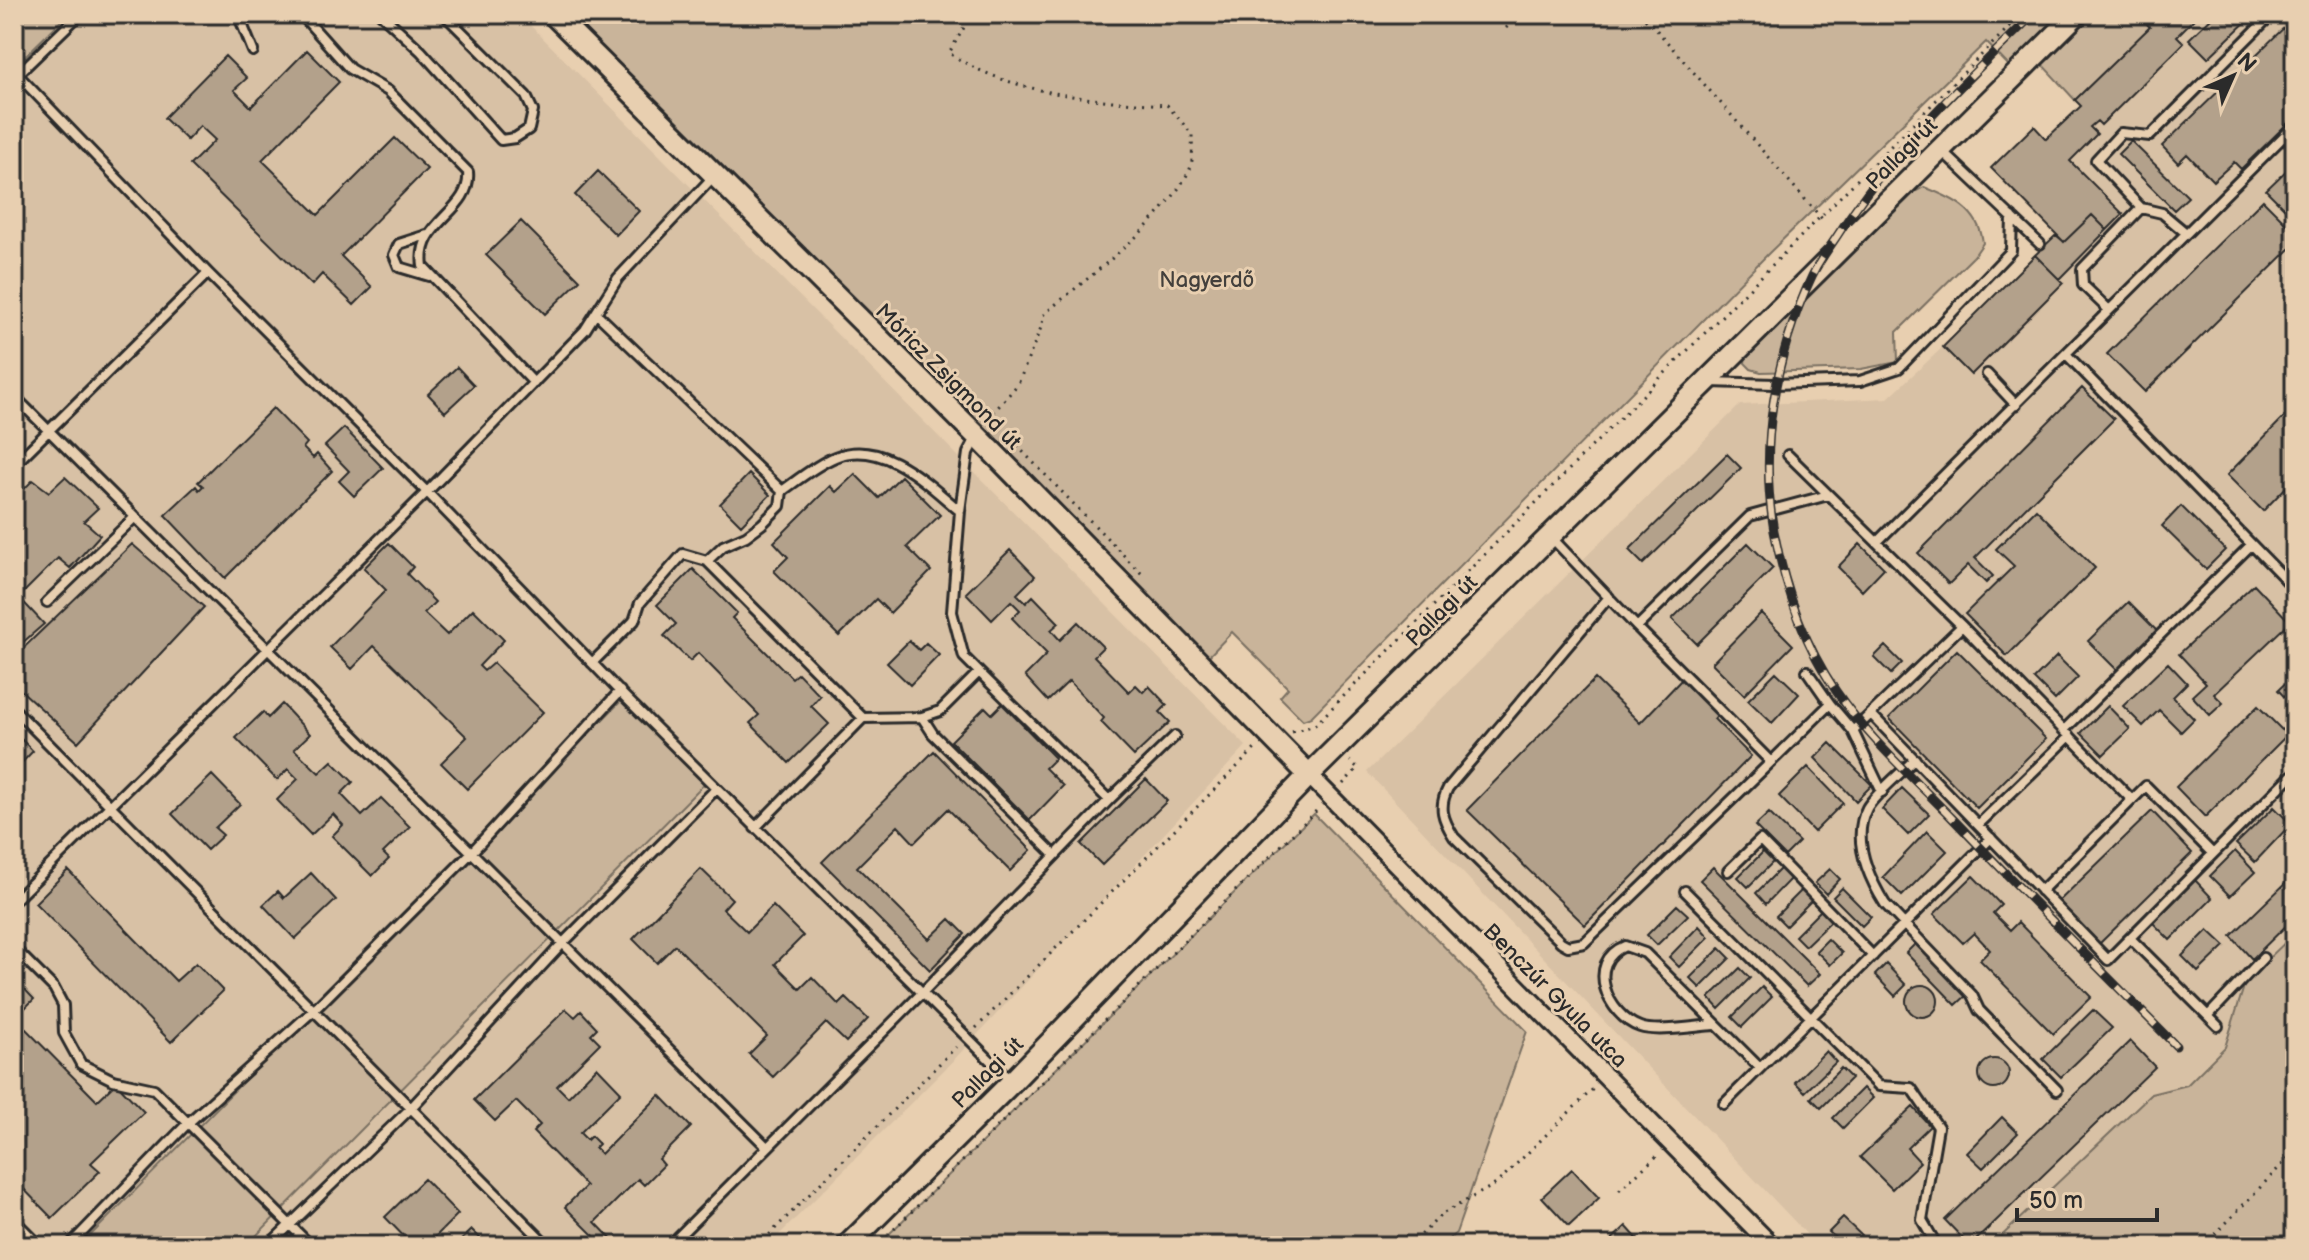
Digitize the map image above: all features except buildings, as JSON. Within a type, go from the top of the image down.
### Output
[{"type":"street","name":"Móricz Zsigmond út","points":[[553,14],[977,436],[1309,775]]},
{"type":"street","name":"Pallagi út","points":[[847,1246],[1012,1082],[1309,775],[2077,14]]},
{"type":"street","name":"Benczúr Gyula utca","points":[[1309,775],[1772,1246]]},
{"type":"lane","points":[[80,14],[15,74],[716,789],[1012,1082]]},
{"type":"lane","points":[[238,14],[253,51]]},
{"type":"lane","points":[[301,14],[350,69],[388,91],[468,172],[469,184],[464,195],[427,235],[421,256],[423,266],[534,383]]},
{"type":"lane","points":[[381,14],[421,51],[501,140],[515,138],[529,129],[533,111],[526,96],[444,14]]},
{"type":"lane","points":[[2186,233],[2162,213],[2141,208],[2096,160],[2121,133],[2150,136],[2272,14]]},
{"type":"lane","points":[[1877,542],[2295,125]]},
{"type":"lane","points":[[1940,149],[2040,244]]},
{"type":"lane","points":[[14,901],[534,383],[585,330],[618,278],[713,176]]},
{"type":"lane","points":[[2109,310],[2083,285],[2082,269],[2141,208]]},
{"type":"lane","points":[[1705,381],[1775,384],[1860,381],[1899,368],[2011,251],[2012,217]]},
{"type":"lane","points":[[427,235],[399,244],[394,255],[399,267],[430,276]]},
{"type":"lane","points":[[14,465],[208,273]]},
{"type":"lane","points":[[596,313],[782,491]]},
{"type":"lane","points":[[2067,355],[2295,589]]},
{"type":"lane","points":[[1987,374],[2016,405]]},
{"type":"lane","points":[[14,396],[767,1147]]},
{"type":"lane","points":[[977,436],[968,453],[952,612],[964,657],[1109,800]]},
{"type":"lane","points":[[707,561],[723,546],[746,536],[762,524],[780,506],[782,491],[836,456],[864,451],[890,459],[960,511]]},
{"type":"lane","points":[[1788,455],[1962,626],[2132,800]]},
{"type":"lane","points":[[1637,627],[1750,516],[1828,495]]},
{"type":"lane","points":[[47,602],[135,517]]},
{"type":"lane","points":[[1550,535],[1771,762]]},
{"type":"lane","points":[[1978,825],[2251,545]]},
{"type":"lane","points":[[592,663],[634,621],[640,603],[683,554],[707,561],[863,718]]},
{"type":"lane","points":[[1609,597],[1442,799],[1445,823],[1454,837],[1561,942],[1577,946],[1584,943],[1830,704]]},
{"type":"lane","points":[[1853,731],[1962,626]]},
{"type":"lane","points":[[1807,671],[1853,731],[1882,792]]},
{"type":"lane","points":[[755,828],[863,718],[922,717],[940,711],[979,672]]},
{"type":"lane","points":[[69,1246],[188,1123],[314,1010],[471,853],[620,691]]},
{"type":"lane","points":[[14,709],[548,1246]]},
{"type":"lane","points":[[1871,714],[2108,960],[2295,772]]},
{"type":"lane","points":[[922,717],[933,734],[1054,854]]},
{"type":"lane","points":[[669,1246],[921,994],[1054,854],[1175,736]]},
{"type":"lane","points":[[1915,759],[1867,807],[1862,843],[1864,861],[1885,904],[1972,995],[1979,1010],[2057,1090]]},
{"type":"lane","points":[[2041,891],[2146,786],[2213,854]]},
{"type":"lane","points":[[268,1246],[410,1109],[562,944],[716,789]]},
{"type":"lane","points":[[1724,1104],[1991,838]]},
{"type":"lane","points":[[1728,871],[1760,840],[1873,956]]},
{"type":"lane","points":[[1685,891],[1879,1086],[1911,1088],[1938,1127],[1922,1220],[1937,1246]]},
{"type":"lane","points":[[2130,938],[2218,1026]]},
{"type":"lane","points":[[1715,1025],[1647,1028],[1629,1021],[1611,1002],[1604,988],[1602,968],[1609,956],[1625,946],[1645,953],[1760,1068]]},
{"type":"lane","points":[[14,948],[54,988],[63,1005],[64,1033],[81,1064],[113,1080],[154,1089],[311,1246]]},
{"type":"lane","points":[[2208,1016],[2263,958]]},
{"type":"lane","points":[[14,1220],[40,1246]]},
{"type":"path","points":[[972,14],[949,53],[969,66],[1004,80],[1101,101],[1167,105],[1192,134],[1191,168],[1173,194],[1145,229],[1043,315],[1042,325],[1018,384],[989,417],[1150,583]]},
{"type":"path","points":[[1506,28],[1521,14]]},
{"type":"path","points":[[1639,14],[1654,27],[1824,221]]},
{"type":"path","points":[[758,1246],[1260,744],[1271,754],[1295,730],[1315,725],[2022,14]]},
{"type":"path","points":[[877,1246],[1314,814]]},
{"type":"path","points":[[1410,1246],[1442,1214],[1496,1184],[1606,1077]]},
{"type":"path","points":[[1619,1190],[1671,1144]]},
{"type":"path","points":[[2204,1246],[2295,1151]]},
{"type":"shaded area","points":[[14,14],[519,14],[1246,746],[949,1065],[768,1246],[14,1246]]},
{"type":"shaded area","points":[[2147,14],[2295,14],[2295,933],[2246,980],[2226,1047],[2187,1086],[2151,1094],[1991,1246],[1818,1246],[1367,772],[1740,405],[1888,398],[1943,347],[2056,235],[1991,168],[2034,126],[2047,139],[2080,106],[2075,100]]},
{"type":"green space","points":[[14,14],[68,14],[16,65]]},
{"type":"green space","name":"Nagyerdő","points":[[570,14],[2147,14],[2143,19],[2150,27],[2075,100],[2029,50],[2009,66],[1986,42],[1769,253],[1311,717],[1303,720],[1280,697],[1288,688],[1232,632],[1207,658]]},
{"type":"green space","points":[[1924,187],[1954,201],[1970,213],[1983,243],[1974,256],[1897,332],[1898,362],[1861,369],[1761,372],[1751,369],[1745,363],[1746,355],[1915,192]]},
{"type":"green space","points":[[625,697],[708,780],[246,1246],[80,1246]]},
{"type":"green space","points":[[1314,814],[1527,1031],[1456,1233],[1441,1246],[877,1246]]},
{"type":"green space","points":[[2295,933],[2295,1246],[1991,1246],[2151,1094],[2187,1085],[2225,1047],[2246,980]]},
{"type":"railway","points":[[2034,14],[1956,91],[1882,173],[1815,270],[1788,337],[1774,401],[1768,466],[1774,531],[1790,594],[1814,654],[1836,691],[1862,725],[2176,1046]]}]
